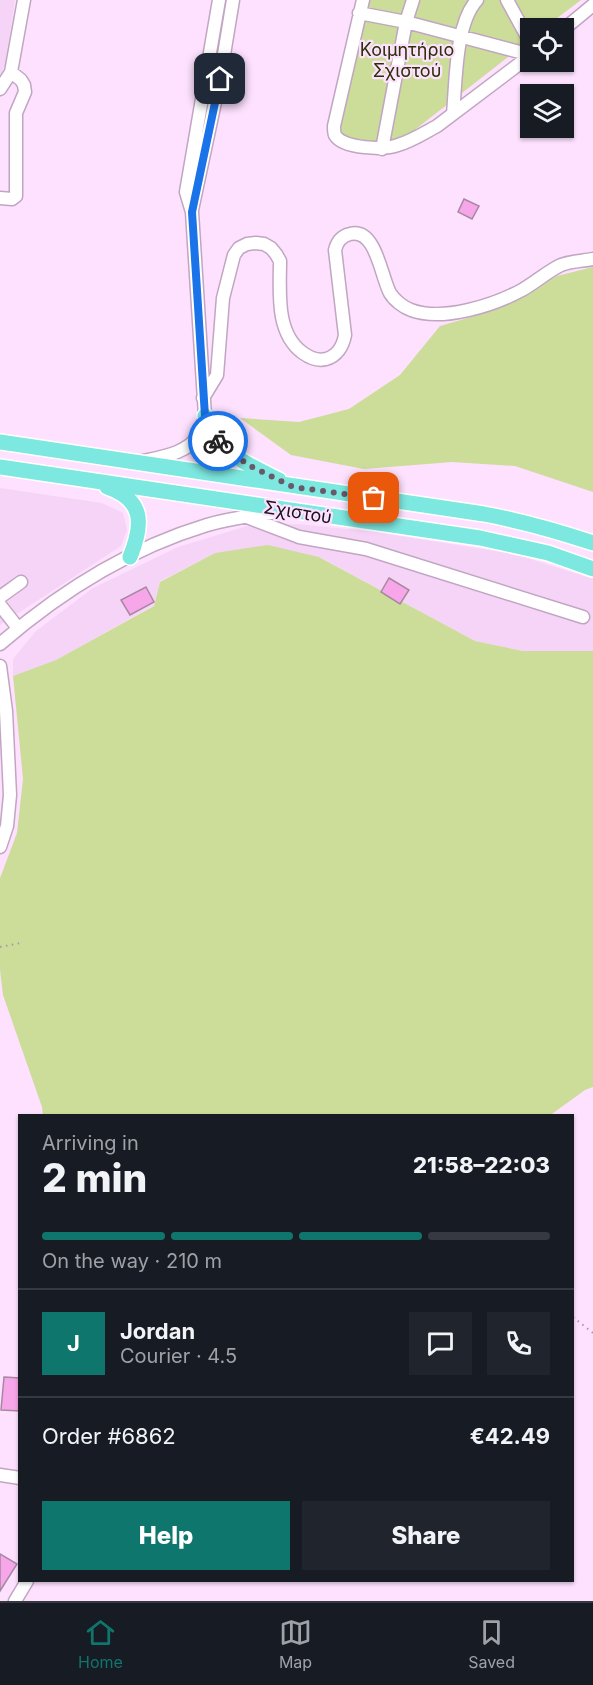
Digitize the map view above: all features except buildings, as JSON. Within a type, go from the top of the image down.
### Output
[{"type":"main road","points":[[205,416],[215,437],[236,456],[248,465],[293,487]]},
{"type":"main road","name":"Σχιστού","points":[[0,442],[516,520],[593,543]]},
{"type":"main road","name":"Σχιστού","points":[[0,467],[512,544],[548,553],[593,569]]},
{"type":"main road","points":[[87,480],[112,489],[129,499],[136,508],[140,523],[136,543],[130,556]]},
{"type":"street","points":[[0,89],[11,72],[24,0]]},
{"type":"street","points":[[136,463],[167,456],[188,447],[200,435],[205,416],[192,212],[186,192],[219,0]]},
{"type":"street","points":[[192,212],[220,79],[233,0]]},
{"type":"street","points":[[363,0],[334,126],[335,135],[345,144],[382,149],[420,135],[437,126],[520,63]]},
{"type":"street","points":[[382,149],[406,22],[413,0]]},
{"type":"street","points":[[453,114],[460,37],[472,5],[477,0]]},
{"type":"street","points":[[507,0],[520,24]]},
{"type":"street","points":[[574,21],[593,5]]},
{"type":"street","points":[[359,13],[406,22],[520,52]]},
{"type":"street","points":[[0,198],[12,199],[16,196],[16,113],[25,92],[21,80],[11,72]]},
{"type":"street","points":[[203,398],[217,375],[223,297],[230,265],[234,255],[247,244],[264,244],[276,254],[280,261],[281,312],[286,330],[296,347],[310,357],[318,359],[326,359],[334,355],[344,343],[345,335],[334,250],[341,238],[347,235],[360,234],[369,241],[390,294],[409,310],[423,314],[454,312],[491,304],[521,290],[555,268],[593,259]]},
{"type":"street","points":[[0,644],[18,628],[85,581],[162,540],[244,516],[289,510]]},
{"type":"street","points":[[244,516],[299,537],[366,549],[583,617]]},
{"type":"street","points":[[0,597],[21,582]]},
{"type":"street","points":[[0,605],[18,628]]},
{"type":"street","points":[[0,666],[6,711],[10,795],[7,826],[0,847]]},
{"type":"street","points":[[0,1475],[18,1478]]},
{"type":"street","points":[[15,1601],[26,1582]]},
{"type":"path","points":[[0,947],[21,943]]},
{"type":"path","points":[[574,1318],[593,1333]]},
{"type":"shaded area","points":[[0,0],[15,0],[5,65],[0,76]]},
{"type":"shaded area","points":[[0,488],[102,503],[123,513],[127,530],[121,546],[0,625]]},
{"type":"shaded area","points":[[299,524],[375,532],[515,554],[593,579],[593,651],[523,651],[475,641],[320,557],[215,553],[160,581],[154,605],[56,660],[13,676],[13,659],[36,631],[93,588],[178,547],[247,526]]},
{"type":"green space","name":"Κοιμητήριο Σχιστού","points":[[361,0],[581,0],[557,18],[520,18],[520,48],[403,139],[354,145],[327,128]]},
{"type":"green space","points":[[593,267],[593,492],[515,466],[452,462],[364,469],[291,455],[240,418],[299,422],[349,409],[400,375],[440,326],[492,311],[557,276]]},
{"type":"green space","points":[[268,545],[319,557],[475,641],[523,651],[593,651],[593,1087],[585,1090],[552,1114],[43,1114],[3,995],[0,970],[0,878],[17,833],[23,779],[13,676],[56,660],[154,606],[160,582],[215,553]]},
{"type":"way so far","points":[[218,441],[248,465],[293,487],[374,498]]},
{"type":"route","points":[[218,441],[205,416],[192,212],[220,79]]}]
